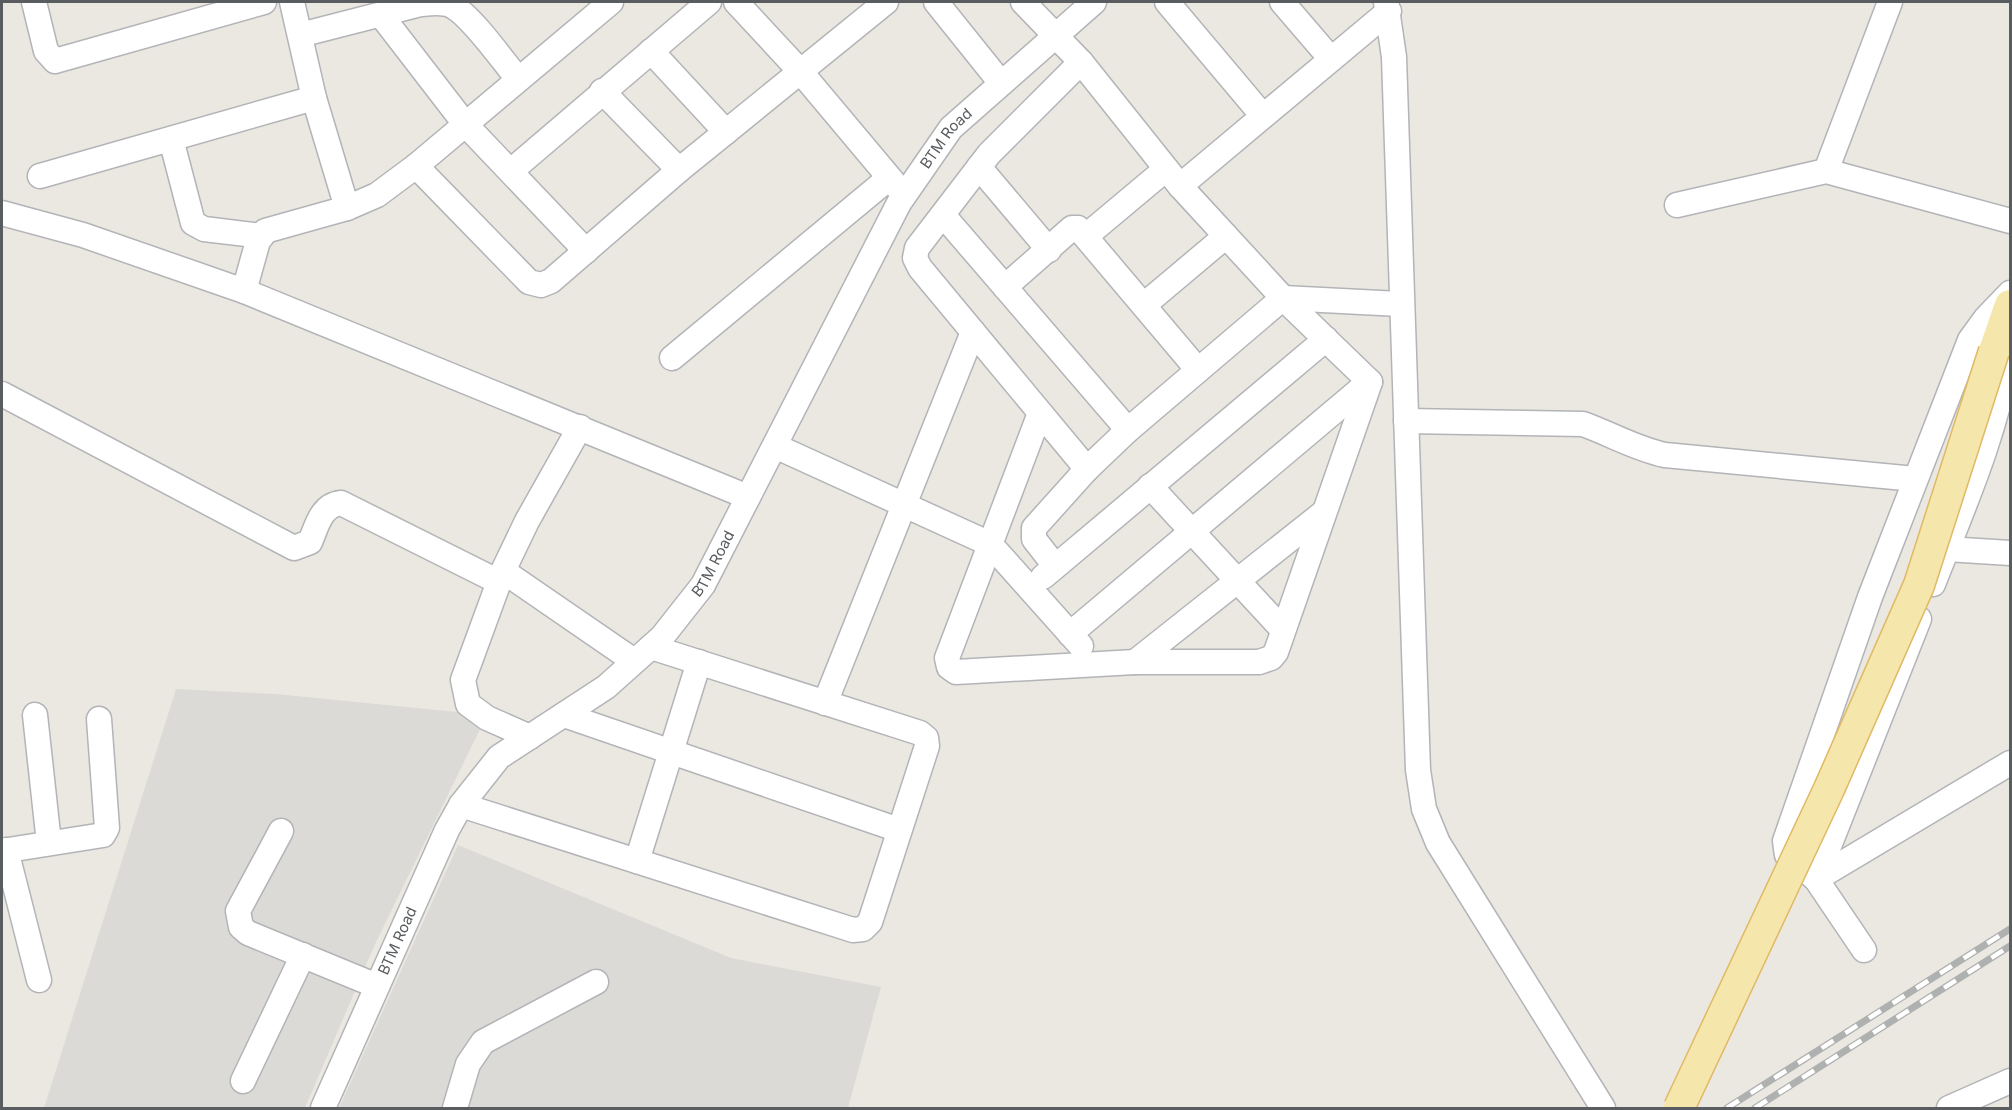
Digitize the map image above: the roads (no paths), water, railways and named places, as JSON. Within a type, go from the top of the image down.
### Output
[{"type":"main road","points":[[1679,1108],[1829,789],[1919,585],[2002,350],[2010,305]]},
{"type":"street","points":[[34,2],[46,51],[55,61],[264,2]]},
{"type":"street","points":[[292,2],[314,98],[347,208]]},
{"type":"street","points":[[244,291],[258,241],[262,236],[274,227],[347,208],[377,195],[416,166],[611,2]]},
{"type":"street","points":[[512,170],[709,2]]},
{"type":"street","points":[[672,358],[897,186],[800,71],[736,2]]},
{"type":"street","points":[[416,166],[529,282],[541,285],[551,281],[800,71],[861,9],[886,2]]},
{"type":"street","points":[[936,2],[1001,83]]},
{"type":"street","points":[[1023,2],[1081,62],[1173,177],[1226,236],[1283,298],[1370,382]]},
{"type":"street","name":"BTM Road","points":[[323,1108],[447,830],[461,805],[499,757],[606,687],[642,654],[703,585],[775,446],[897,186],[951,128],[1094,2]]},
{"type":"street","points":[[1167,2],[1263,116]]},
{"type":"street","points":[[1282,2],[1331,59]]},
{"type":"street","points":[[1826,171],[1890,2]]},
{"type":"street","points":[[300,35],[422,4],[439,3],[454,7],[518,79]]},
{"type":"street","points":[[1086,236],[1263,116],[1331,59],[1388,6]]},
{"type":"street","points":[[1388,6],[1394,57],[1400,304],[1418,771],[1424,809],[1438,843],[1604,1108]]},
{"type":"street","points":[[381,15],[465,124],[512,170],[586,251]]},
{"type":"street","points":[[651,51],[726,132]]},
{"type":"street","points":[[1081,62],[988,154],[917,248],[915,258],[920,268],[1087,470]]},
{"type":"street","points":[[602,91],[680,170]]},
{"type":"street","points":[[40,176],[314,98]]},
{"type":"street","points":[[171,139],[193,223],[204,229],[262,236]]},
{"type":"street","points":[[979,167],[1049,250]]},
{"type":"street","points":[[1677,205],[1826,171],[2010,220]]},
{"type":"street","points":[[2,213],[83,235],[244,291],[748,497]]},
{"type":"street","points":[[943,215],[1128,430]]},
{"type":"street","points":[[1005,286],[1072,228],[1078,228],[1198,370]]},
{"type":"street","points":[[1144,305],[1226,236]]},
{"type":"street","points":[[1864,950],[1816,879],[1786,855],[1785,841],[1870,597],[1970,340],[1986,318],[2010,293]]},
{"type":"street","points":[[1055,566],[1034,539],[1032,532],[1087,470],[1128,430],[1283,298],[1400,304]]},
{"type":"street","points":[[825,703],[973,332]]},
{"type":"street","points":[[1029,588],[1326,339]]},
{"type":"street","points":[[1816,879],[1977,474],[1998,403],[2002,350]]},
{"type":"street","points":[[1070,634],[1370,382],[1404,381]]},
{"type":"street","points":[[1040,412],[947,658],[949,667],[956,672],[1135,662],[1259,662],[1271,658],[1276,652],[1282,629],[1370,382]]},
{"type":"street","points":[[2,394],[294,548],[310,542],[325,509],[331,504],[341,503],[501,576],[642,654],[699,662],[920,733],[926,738],[927,746],[870,922],[863,928],[853,930],[461,805]]},
{"type":"street","points":[[1406,421],[1583,424],[1638,449],[1665,455],[1915,480]]},
{"type":"street","points":[[530,737],[487,718],[468,704],[463,680],[501,576],[527,521],[580,427]]},
{"type":"street","points":[[775,446],[990,544],[1097,664]]},
{"type":"street","points":[[1150,486],[1282,629]]},
{"type":"street","points":[[1135,662],[1323,513]]},
{"type":"street","points":[[1947,549],[2010,553]]},
{"type":"street","points":[[637,861],[699,662]]},
{"type":"street","points":[[35,715],[49,843]]},
{"type":"street","points":[[564,715],[899,830]]},
{"type":"street","points":[[39,980],[4,850],[104,835],[107,828],[99,719]]},
{"type":"street","points":[[1816,879],[2010,763]]},
{"type":"street","points":[[281,831],[238,911],[238,920],[248,933],[377,986]]},
{"type":"street","points":[[243,1081],[303,955]]},
{"type":"street","points":[[455,1108],[468,1064],[483,1042],[596,982]]},
{"type":"street","points":[[1951,1108],[2010,1082]]},
{"type":"railway","points":[[1727,1108],[2010,929]]},
{"type":"railway","points":[[1755,1108],[2010,946]]}]
